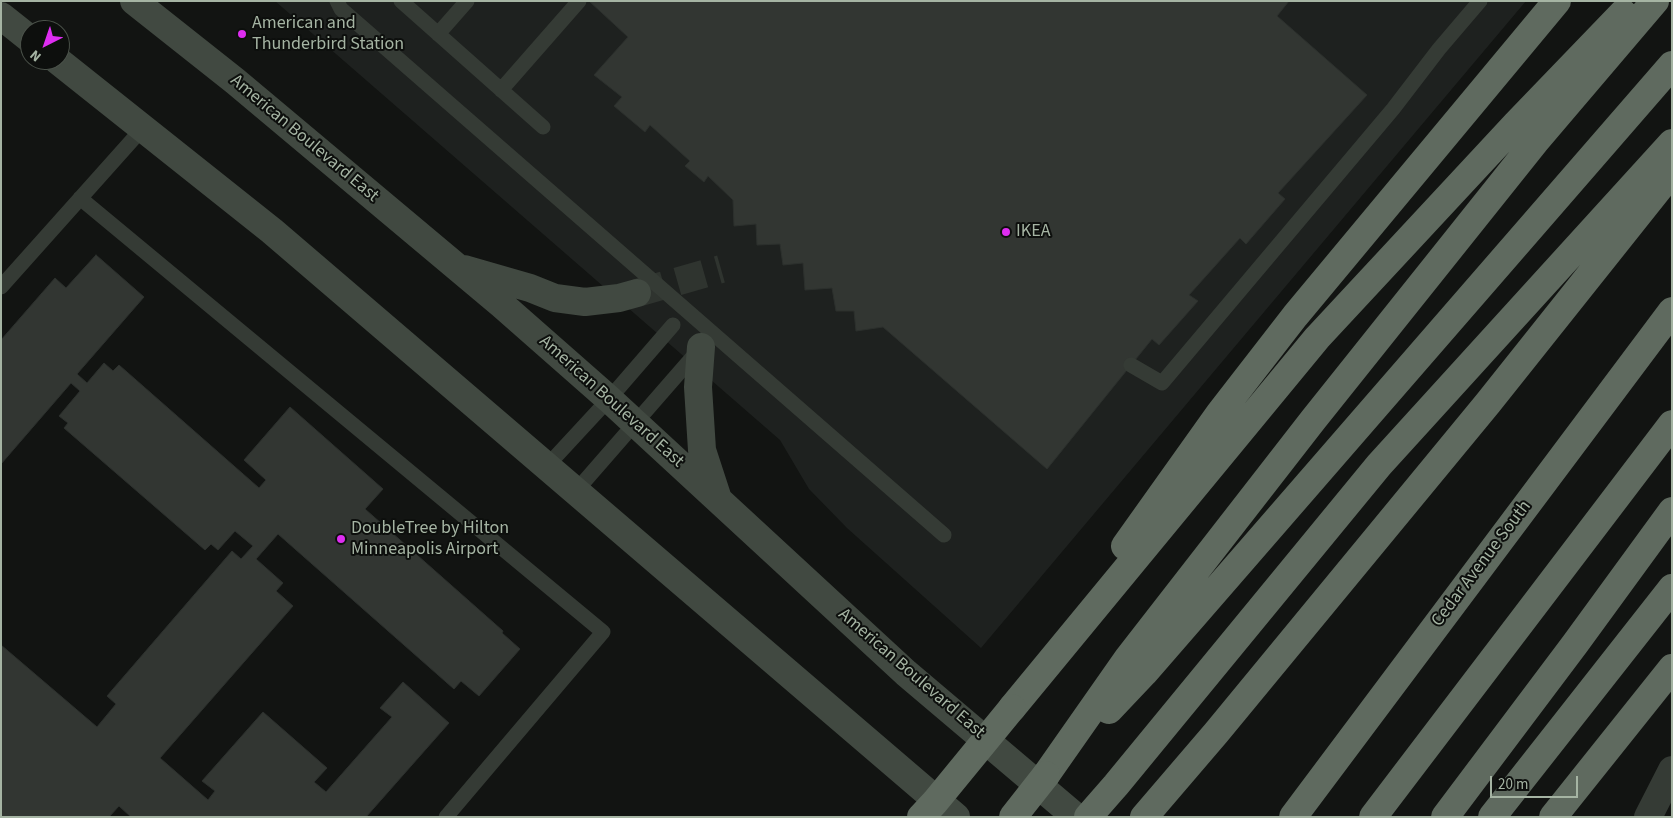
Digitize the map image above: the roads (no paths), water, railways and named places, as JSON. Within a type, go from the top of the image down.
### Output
[{"type":"highway","points":[[1019,698],[1224,406],[1295,316],[1557,1]]},
{"type":"highway","points":[[921,817],[1317,338],[1516,124],[1635,1]]},
{"type":"highway","points":[[1136,665],[1313,420],[1535,142],[1655,1]]},
{"type":"highway","points":[[1013,817],[1136,665],[1626,119],[1672,65]]},
{"type":"highway","points":[[1088,817],[1379,465],[1672,143]]},
{"type":"highway","points":[[1144,817],[1216,733],[1488,403],[1672,172]]},
{"type":"highway","name":"Cedar Avenue South","points":[[1293,817],[1672,311]]},
{"type":"highway","points":[[1374,817],[1672,424]]},
{"type":"highway","points":[[1445,817],[1672,511]]},
{"type":"highway","points":[[1492,817],[1672,588]]},
{"type":"highway","points":[[1553,817],[1672,668]]},
{"type":"main road","name":"American Boulevard East","points":[[134,1],[235,81],[455,266],[609,399],[906,673],[1076,817]]},
{"type":"main road","points":[[164,1],[235,81]]},
{"type":"main road","points":[[2,17],[20,31]]},
{"type":"main road","points":[[70,70],[272,231],[956,817]]},
{"type":"main road","points":[[455,266],[530,288],[555,298],[586,302],[619,298],[637,293]]},
{"type":"main road","points":[[701,347],[698,387],[702,450],[719,500]]},
{"type":"street","points":[[1648,817],[1672,770]]},
{"type":"lane","points":[[337,1],[341,9],[348,16],[944,535]]},
{"type":"lane","points":[[401,1],[543,127]]},
{"type":"lane","points":[[438,34],[467,1]]},
{"type":"lane","points":[[501,90],[579,1]]},
{"type":"lane","points":[[1131,365],[1162,383],[1393,109],[1439,49],[1480,1]]},
{"type":"lane","points":[[1,286],[143,128]]},
{"type":"lane","points":[[80,198],[603,632],[446,817]]},
{"type":"lane","points":[[547,466],[674,325]]},
{"type":"lane","points":[[576,491],[701,347]]},
{"type":"tunnel","points":[[637,293],[721,269]]},
{"type":"place","name":"American and Thunderbird Station","points":[[242,34]]},
{"type":"place","name":"IKEA","points":[[1006,232]]},
{"type":"place","name":"DoubleTree by Hilton Minneapolis Airport","points":[[341,539]]}]
